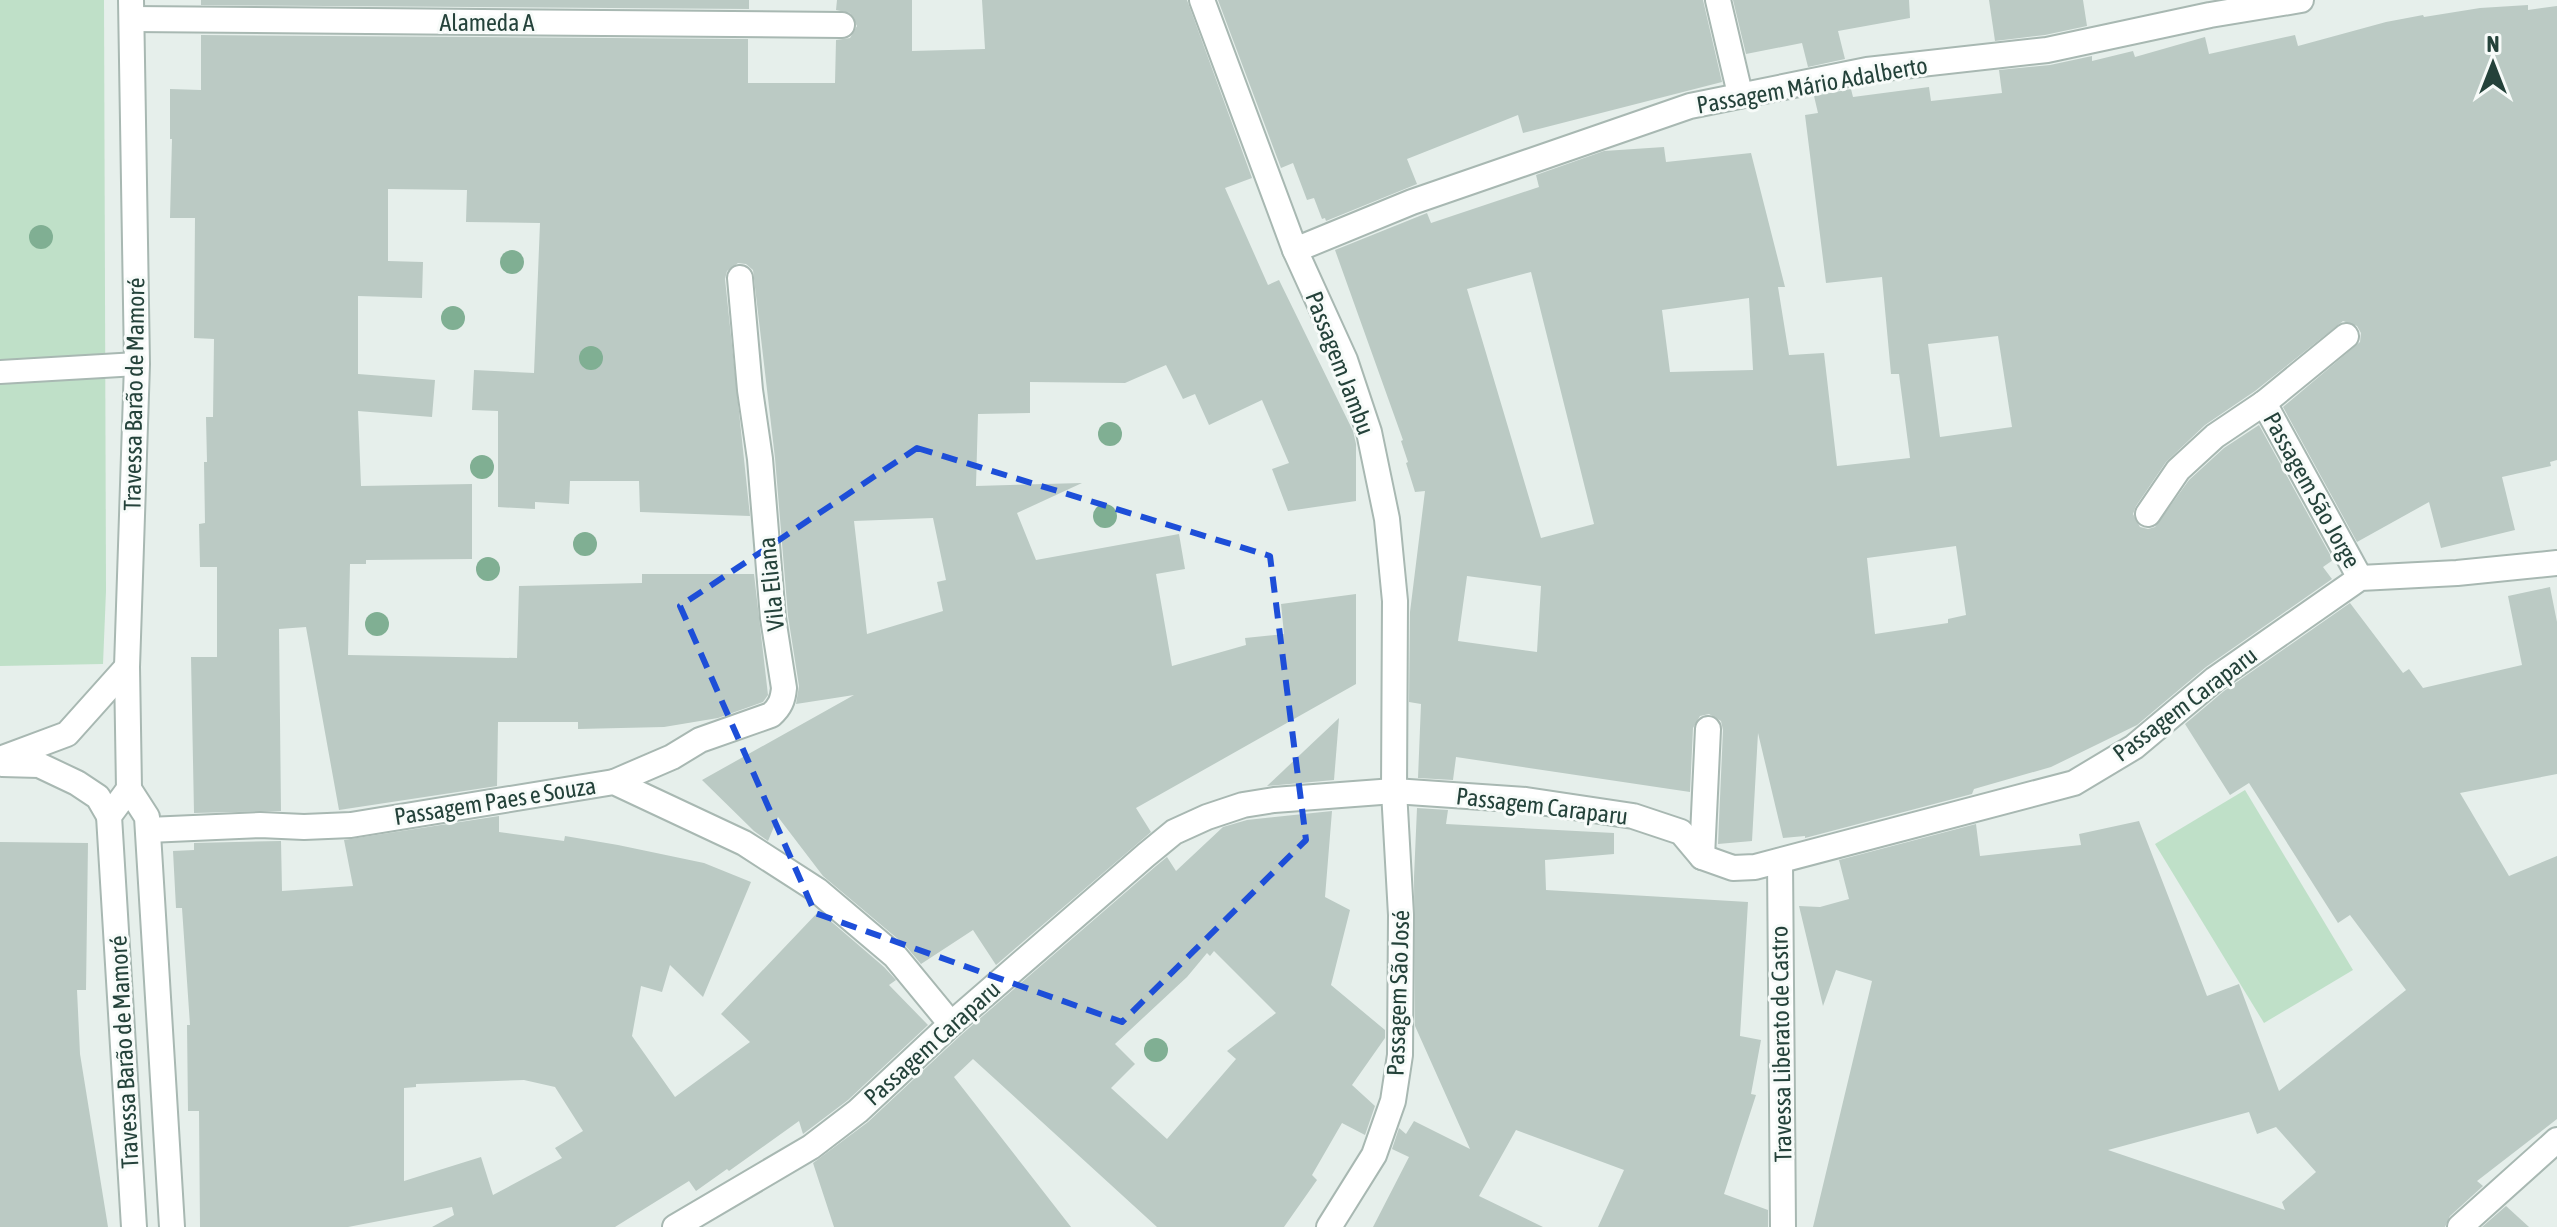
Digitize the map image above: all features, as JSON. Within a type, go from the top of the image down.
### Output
[{"type":"street","name":"Passagem Jambu","points":[[1202,0],[1295,250],[1345,360],[1369,432],[1387,519],[1395,601],[1394,791]]},
{"type":"street","points":[[1718,0],[1740,94]]},
{"type":"street","name":"Passagem Mário Adalberto","points":[[1295,250],[1412,202],[1527,160],[1690,106],[1867,70],[2047,50],[2210,15],[2301,0]]},
{"type":"street","name":"Alameda A","points":[[131,9],[842,25]]},
{"type":"street","name":"Travessa Barão de Mamoré","points":[[131,9],[137,364],[127,667],[129,789],[147,817],[172,1227]]},
{"type":"street","name":"Vila Eliana","points":[[614,782],[672,757],[700,740],[771,715],[783,699],[740,278]]},
{"type":"street","name":"Passagem São Jorge","points":[[2148,514],[2178,470],[2215,436],[2264,403],[2346,336]]},
{"type":"street","name":"Passagem São Jorge","points":[[2264,403],[2360,578]]},
{"type":"street","points":[[2360,578],[2557,563]]},
{"type":"street","name":"Passagem Caraparu","points":[[675,1227],[811,1147],[858,1111],[951,1024],[1174,832],[1207,817],[1243,805],[1274,800],[1394,791],[1526,800],[1633,816],[1681,832],[1702,857],[1733,868],[1755,867],[2074,783],[2134,747],[2215,679],[2360,578]]},
{"type":"street","points":[[0,762],[67,734],[127,667]]},
{"type":"street","points":[[1702,857],[1708,729]]},
{"type":"street","points":[[0,762],[39,765],[77,783],[98,797],[109,816],[129,789]]},
{"type":"street","name":"Passagem Paes e Souza","points":[[148,830],[351,825],[614,782],[744,843],[817,890],[895,956],[951,1024]]},
{"type":"street","name":"Passagem São José","points":[[1329,1227],[1374,1155],[1393,1101],[1400,1055],[1401,915],[1394,791]]},
{"type":"street","name":"Travessa Barão de Mamoré","points":[[109,816],[134,1227]]},
{"type":"street","name":"Travessa Liberato de Castro","points":[[1780,861],[1783,1227]]},
{"type":"street","points":[[2460,1227],[2557,1140]]},
{"type":"lane","points":[[0,372],[137,364]]},
{"type":"highlighted area","points":[[917,448],[1270,556],[1306,840],[1122,1022],[815,913],[680,606]]},
{"type":"green space","points":[[0,0],[104,0],[106,591],[103,664],[0,666]]},
{"type":"green space","points":[[2245,790],[2353,970],[2264,1023],[2155,844]]},
{"type":"building","points":[[201,0],[749,0],[749,9],[201,5]]},
{"type":"building","points":[[837,0],[912,0],[912,51],[985,49],[982,0],[1187,0],[1252,178],[1225,188],[1268,285],[1279,280],[1353,431],[1356,444],[1356,501],[1288,511],[1272,469],[1289,463],[1262,400],[1209,425],[1195,394],[1183,399],[1166,365],[1125,383],[1030,382],[1030,413],[978,414],[976,486],[1082,483],[1017,513],[1036,560],[1179,534],[1185,569],[1156,574],[1172,666],[1246,645],[1245,638],[1284,634],[1281,604],[1356,594],[1356,684],[1136,808],[1151,832],[996,965],[973,930],[921,964],[905,945],[823,876],[778,817],[768,841],[702,780],[854,695],[796,704],[799,686],[788,616],[775,458],[753,270],[746,264],[738,263],[727,271],[725,279],[750,516],[640,512],[639,481],[570,481],[569,504],[535,502],[535,509],[498,507],[498,411],[472,410],[474,370],[534,373],[540,223],[466,222],[467,190],[388,189],[388,261],[423,262],[422,298],[358,296],[358,374],[435,380],[432,417],[358,411],[361,486],[472,484],[472,559],[366,560],[366,564],[350,564],[348,655],[517,658],[519,586],[642,583],[642,574],[754,574],[768,695],[763,702],[718,718],[664,727],[578,729],[578,722],[498,722],[497,786],[339,810],[306,627],[279,629],[281,811],[194,813],[191,657],[217,657],[217,567],[200,567],[199,524],[205,523],[206,417],[213,417],[214,339],[194,338],[195,218],[170,218],[170,89],[201,90],[201,35],[748,39],[748,83],[835,83],[836,40],[850,38],[857,26],[850,13],[836,10]],"holes":[[[933,518],[946,580],[937,582],[943,611],[867,634],[854,521]]]},
{"type":"building","points":[[1218,0],[1703,0],[1722,82],[1523,133],[1518,115],[1407,159],[1417,184],[1326,221],[1322,219],[1314,198],[1307,200],[1293,163],[1281,168]]},
{"type":"building","points":[[1733,0],[1909,0],[1910,18],[1838,31],[1845,59],[1808,67],[1802,43],[1746,54]]},
{"type":"building","points":[[1989,0],[2083,0],[2087,26],[1995,41]]},
{"type":"building","points":[[2528,5],[2528,10],[2557,6],[2557,460],[2550,462],[2551,466],[2502,477],[2515,530],[2441,548],[2429,502],[2357,542],[2283,407],[2360,342],[2361,333],[2357,326],[2343,321],[2255,391],[2205,425],[2166,462],[2133,514],[2140,527],[2155,527],[2189,480],[2224,448],[2259,425],[2333,560],[2323,567],[2332,579],[2206,667],[2137,725],[2051,767],[1974,789],[1972,794],[1805,838],[1783,838],[1758,733],[1752,841],[1718,844],[1723,730],[1721,721],[1709,714],[1700,716],[1693,728],[1690,792],[1456,757],[1453,780],[1418,778],[1421,704],[1409,702],[1410,612],[1425,491],[1415,492],[1403,440],[1335,250],[1427,213],[1431,223],[1539,187],[1536,175],[1604,151],[1664,147],[1666,162],[1751,153],[1785,287],[1778,287],[1789,355],[1824,353],[1837,466],[1910,458],[1899,374],[1891,374],[1882,277],[1826,283],[1805,115],[1818,113],[1814,96],[1851,89],[1853,97],[1929,87],[1931,101],[2002,93],[1999,70],[2050,65],[2092,56],[2092,61],[2133,51],[2135,57],[2205,37],[2209,54],[2295,35],[2298,46],[2386,22],[2480,8]],"holes":[[[1531,272],[1594,524],[1541,538],[1467,289]],[[1749,298],[1753,370],[1670,372],[1662,310]],[[1998,336],[2012,427],[1940,437],[1928,344]],[[1956,546],[1966,615],[1948,619],[1948,623],[1875,634],[1867,558]],[[1467,576],[1541,586],[1537,652],[1458,641]]]},
{"type":"building","points":[[2550,587],[2557,622],[2557,774],[2460,793],[2509,876],[2557,856],[2557,1119],[2477,1181],[2483,1186],[2450,1216],[2445,1227],[1813,1227],[1872,981],[1836,970],[1823,1006],[1799,906],[1820,907],[1849,899],[1839,860],[1976,824],[1980,856],[2081,845],[2079,834],[2139,821],[2207,996],[2239,984],[2279,1091],[2406,990],[2350,915],[2338,923],[2249,783],[2230,795],[2185,724],[2224,691],[2350,603],[2403,673],[2409,669],[2423,688],[2522,665],[2508,596]],"holes":[[[2249,1112],[2257,1134],[2276,1127],[2316,1172],[2282,1202],[2285,1210],[2108,1150]]]},
{"type":"building","points":[[1339,718],[1334,780],[1267,786]]},
{"type":"building","points":[[1417,808],[1448,810],[1446,824],[1614,833],[1614,854],[1545,860],[1546,890],[1748,902],[1740,1036],[1761,1040],[1751,1094],[1756,1095],[1724,1194],[1768,1210],[1768,1227],[1598,1227],[1624,1170],[1516,1130],[1479,1196],[1543,1227],[1373,1227],[1409,1157],[1392,1149],[1399,1128],[1406,1134],[1414,1121],[1470,1149],[1415,1026]]},
{"type":"building","points":[[1332,811],[1325,897],[1350,910],[1331,985],[1385,1030],[1385,1038],[1352,1085],[1375,1106],[1365,1135],[1342,1123],[1312,1175],[1317,1180],[1284,1227],[1157,1227],[973,1059],[954,1077],[1071,1227],[834,1227],[813,1163],[868,1122],[961,1035],[1167,857],[1176,871],[1223,827],[1247,820]],"holes":[[[1214,951],[1276,1013],[1227,1051],[1236,1059],[1167,1139],[1111,1088],[1135,1064],[1115,1044],[1187,977],[1207,953],[1210,956]]]},
{"type":"building","points":[[499,816],[499,832],[564,841],[565,836],[618,845],[704,863],[751,882],[703,997],[670,965],[662,992],[641,986],[632,1036],[675,1097],[750,1042],[721,1014],[819,911],[884,967],[896,980],[889,985],[928,1025],[848,1100],[803,1134],[799,1121],[696,1191],[689,1181],[615,1227],[432,1227],[454,1215],[452,1207],[348,1227],[200,1227],[199,1111],[188,1111],[187,1025],[190,1025],[182,908],[176,908],[173,851],[194,850],[194,843],[281,841],[282,891],[353,886],[344,840]],"holes":[[[524,1080],[555,1087],[583,1131],[555,1148],[562,1158],[493,1195],[481,1157],[404,1181],[404,1088],[416,1087],[416,1084]]]},
{"type":"building","points":[[0,842],[88,843],[86,990],[77,990],[80,1054],[108,1227],[0,1227]]},
{"type":"building","points":[[2506,1206],[2529,1227],[2482,1227]]}]
